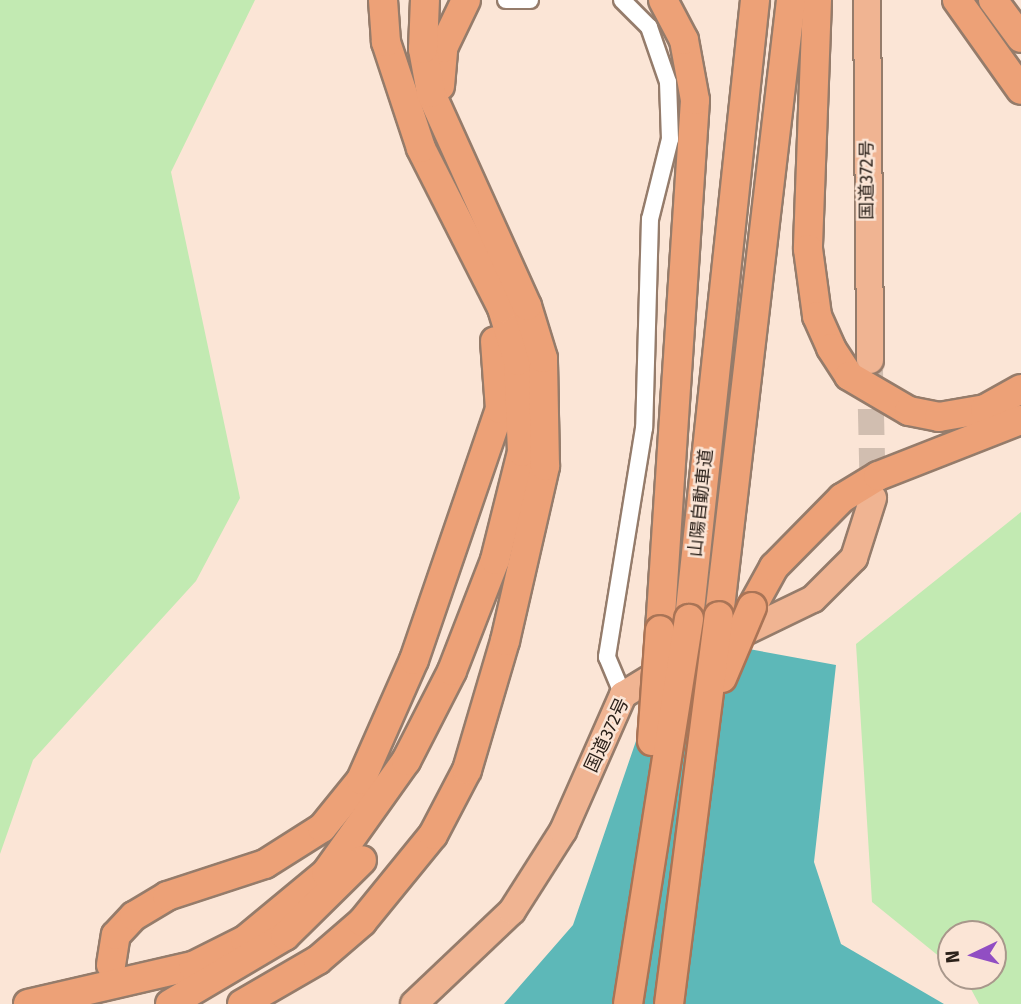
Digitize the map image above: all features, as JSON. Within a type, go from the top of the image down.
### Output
[{"type":"highway","points":[[27,1004],[166,975],[245,940],[326,873],[406,761],[452,671],[495,560],[522,452],[518,361],[502,308],[478,263],[403,99],[386,42],[383,0]]},
{"type":"highway","points":[[398,0],[395,50],[403,99]]},
{"type":"highway","points":[[242,1004],[318,960],[362,922],[433,835],[467,770],[533,520],[548,425],[543,358],[527,306],[452,146],[423,49],[425,0]]},
{"type":"highway","points":[[452,146],[439,72],[450,28],[466,0]]},
{"type":"highway","points":[[637,943],[695,100],[684,40],[663,0]]},
{"type":"highway","name":"山陽自動車道","points":[[628,1004],[689,619],[754,0]]},
{"type":"highway","name":"山陽自動車道","points":[[669,1004],[719,616],[791,0]]},
{"type":"highway","points":[[817,0],[808,249],[817,316],[831,348],[849,376],[909,411],[939,417],[985,409],[1021,389]]},
{"type":"highway","name":"国道372号","points":[[867,0],[870,360]]},
{"type":"highway","points":[[957,0],[1021,90]]},
{"type":"highway","points":[[993,0],[1021,38]]},
{"type":"highway","points":[[111,965],[116,935],[134,916],[167,896],[265,864],[322,828],[361,780],[414,660],[500,409],[500,373],[478,263]]},
{"type":"highway","points":[[705,724],[752,607],[774,567],[842,498],[877,476],[1021,420]]},
{"type":"highway","name":"国道372号","points":[[414,1004],[512,911],[563,831],[623,695],[641,679],[813,599],[853,558],[873,498]]},
{"type":"highway","points":[[170,1004],[238,967],[315,911],[392,819],[486,636],[533,520]]},
{"type":"highway","points":[[126,1004],[238,967]]},
{"type":"street","points":[[506,0],[530,0]]},
{"type":"street","points":[[622,0],[649,27],[668,82],[670,139],[650,219],[643,428],[607,657],[623,695]]},
{"type":"green space","points":[[0,0],[255,0],[171,172],[240,498],[196,581],[33,760],[0,854]]},
{"type":"green space","points":[[1021,512],[1021,1004],[979,1004],[972,990],[1007,990],[1007,920],[937,920],[937,955],[872,902],[856,644]]},
{"type":"water","points":[[749,649],[836,665],[814,862],[841,944],[944,1004],[504,1004],[573,925],[636,741]]},
{"type":"tunnel","points":[[870,370],[873,498]]}]
